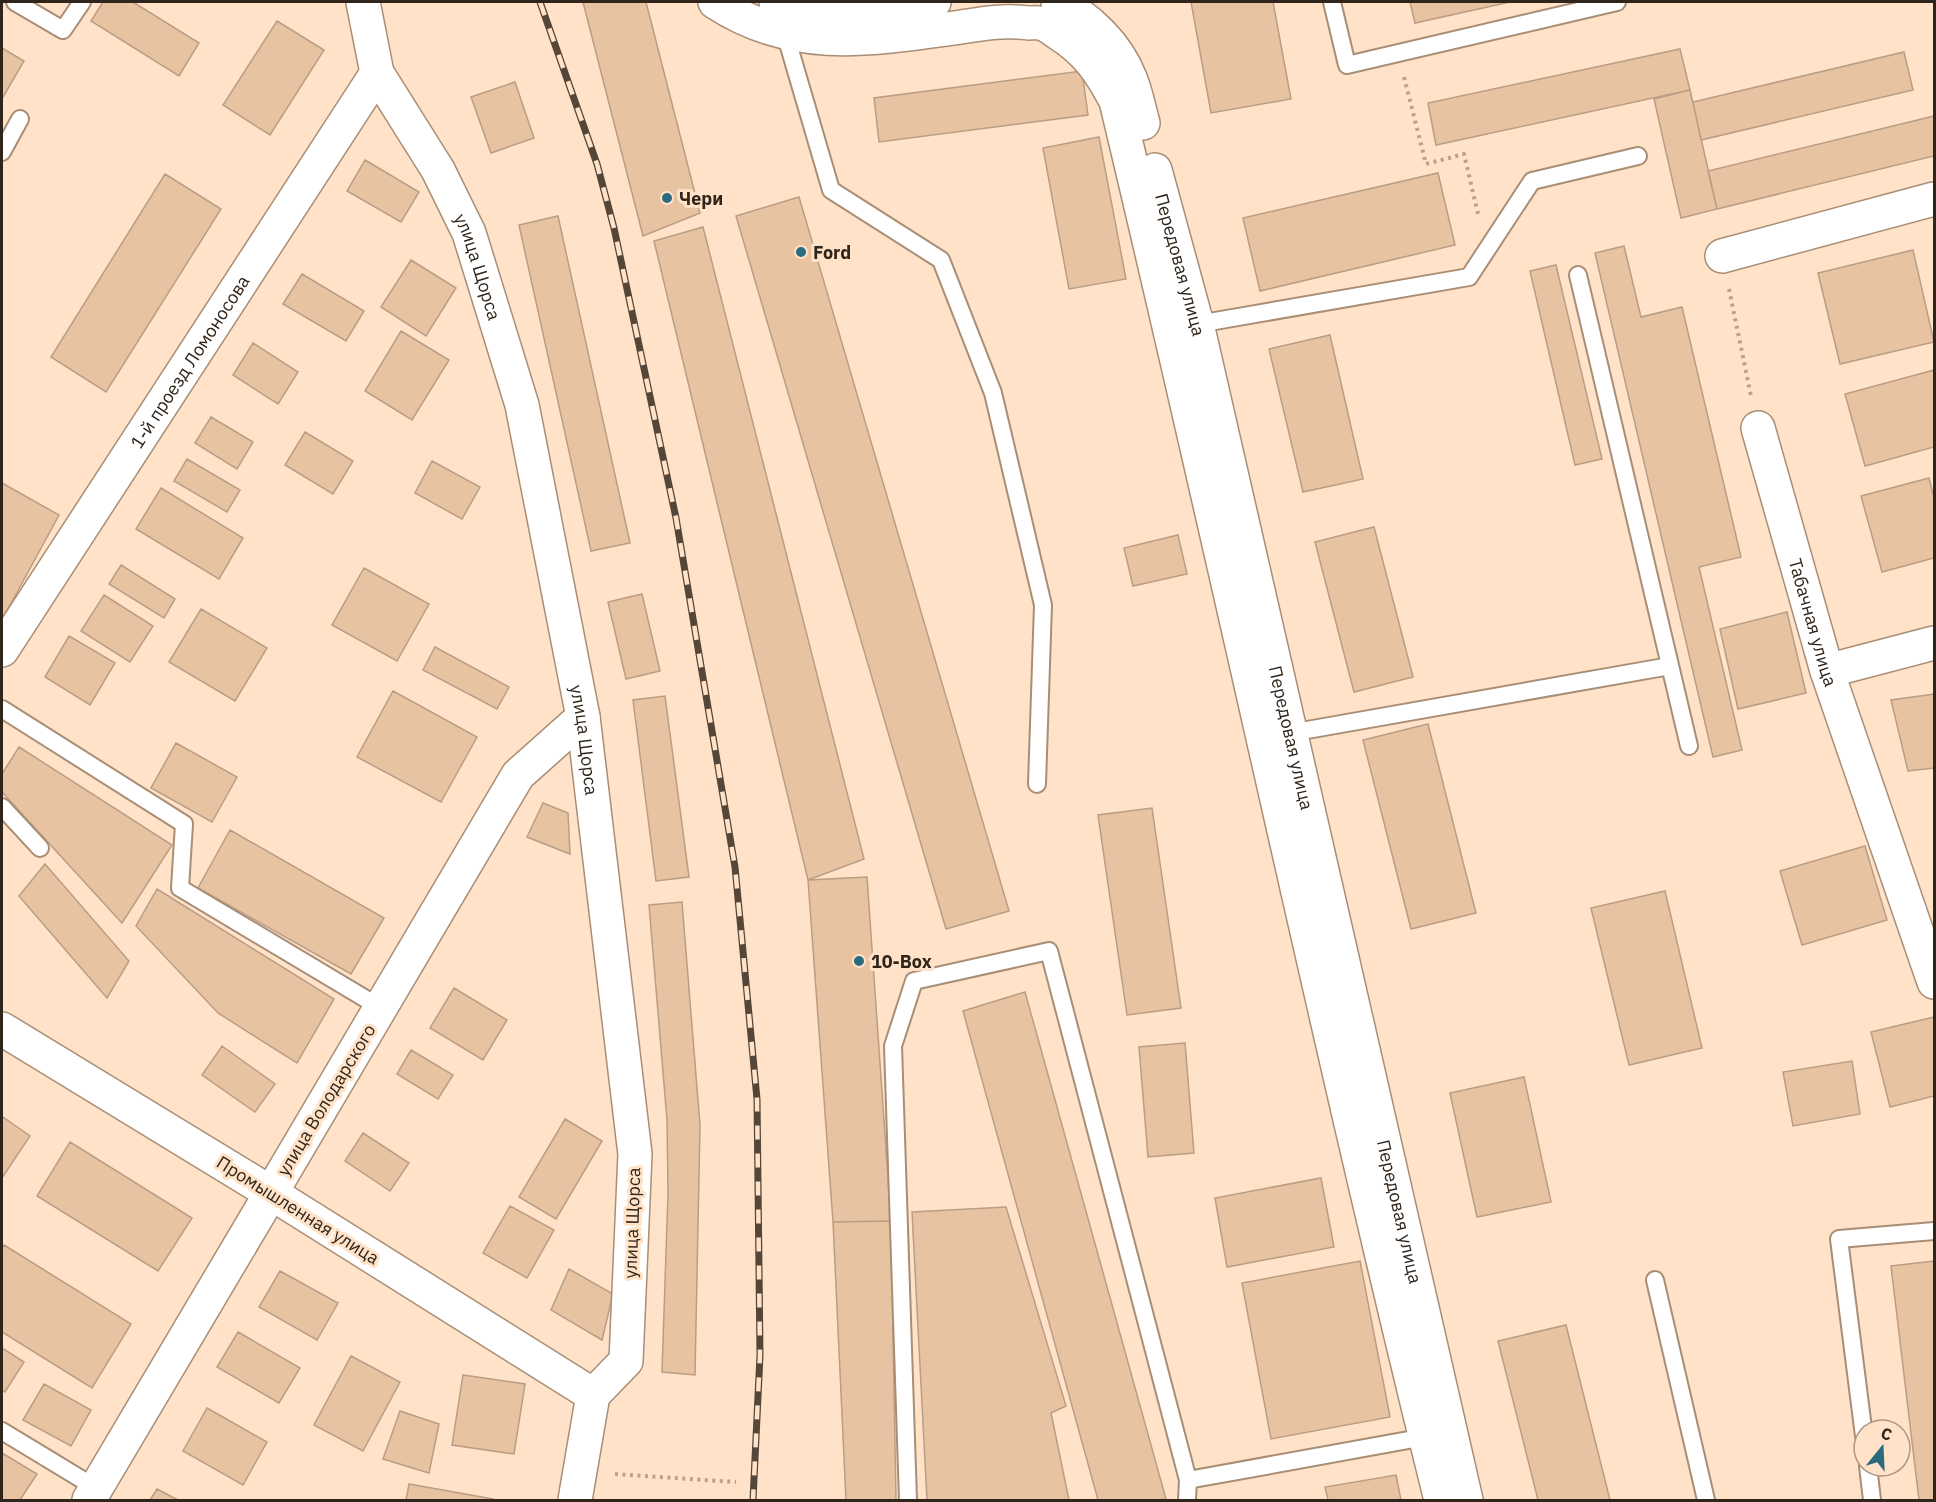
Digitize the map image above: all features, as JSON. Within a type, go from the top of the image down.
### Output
[{"type":"street","name":"улица Щорса","points":[[363,2],[377,73],[438,171],[469,233],[522,405],[583,717],[635,1154],[626,1361],[593,1395]]},
{"type":"street","name":"Передовая улица","points":[[715,2],[732,13],[785,33],[823,39],[878,39],[1006,21],[1055,7],[1066,38],[1086,55],[1102,74],[1116,101],[1184,326],[1290,733],[1466,1500]]},
{"type":"street","points":[[776,2],[831,14],[934,2]]},
{"type":"street","name":"1-й проезд Ломоносова","points":[[2,650],[377,73]]},
{"type":"street","points":[[1722,256],[1935,199]]},
{"type":"street","name":"Передовая улица","points":[[1184,326],[1343,1086],[1441,1500]]},
{"type":"street","name":"Табачная улица","points":[[1758,428],[1827,671],[1935,982]]},
{"type":"street","points":[[1827,671],[1935,643]]},
{"type":"street","name":"улица Володарского","points":[[93,1494],[519,775],[583,717]]},
{"type":"street","name":"Промышленная улица","points":[[2,1029],[271,1192],[593,1395]]},
{"type":"street","points":[[578,1486],[593,1395]]},
{"type":"lane","points":[[15,2],[63,30],[82,2]]},
{"type":"lane","points":[[1332,2],[1347,65],[1617,2]]},
{"type":"lane","points":[[785,33],[831,190],[941,260],[993,393],[1044,605],[1037,784]]},
{"type":"lane","points":[[2,152],[20,119]]},
{"type":"lane","points":[[1184,326],[1469,276],[1532,181],[1638,156]]},
{"type":"lane","points":[[1578,275],[1689,746]]},
{"type":"lane","points":[[1290,733],[1670,666]]},
{"type":"lane","points":[[2,709],[184,824],[180,888],[381,1008]]},
{"type":"lane","points":[[2,807],[40,848]]},
{"type":"lane","points":[[908,1500],[893,1046],[915,981],[1049,951],[1188,1480],[1186,1500]]},
{"type":"lane","points":[[1862,1418],[1839,1239],[1935,1231]]},
{"type":"lane","points":[[1655,1280],[1706,1500]]},
{"type":"lane","points":[[2,1431],[93,1494]]},
{"type":"lane","points":[[1188,1480],[1425,1437]]},
{"type":"lane","points":[[1869,1478],[1872,1500]]},
{"type":"path","points":[[1398,53],[1426,164],[1464,154],[1487,249]]},
{"type":"path","points":[[1722,256],[1758,428]]},
{"type":"path","points":[[578,1486],[736,1482]]},
{"type":"building","points":[[103,2],[133,2],[199,43],[179,76],[91,21]]},
{"type":"building","points":[[583,2],[646,2],[700,213],[643,236]]},
{"type":"building","points":[[1191,2],[1273,2],[1291,99],[1211,113]]},
{"type":"building","points":[[1410,2],[1510,2],[1415,23]]},
{"type":"building","points":[[277,21],[324,50],[270,135],[223,105]]},
{"type":"building","points":[[2,48],[24,61],[2,99]]},
{"type":"building","points":[[1680,49],[1690,90],[1436,145],[1428,103]]},
{"type":"building","points":[[1904,52],[1913,90],[1701,140],[1693,102]]},
{"type":"building","points":[[1082,71],[1088,115],[879,142],[874,98]]},
{"type":"building","points":[[515,82],[534,138],[491,153],[471,97]]},
{"type":"building","points":[[1690,90],[1717,209],[1681,218],[1654,99]]},
{"type":"building","points":[[1934,116],[1934,156],[1717,209],[1708,171]]},
{"type":"building","points":[[1099,137],[1126,279],[1069,289],[1043,148]]},
{"type":"building","points":[[365,160],[419,192],[401,222],[347,191]]},
{"type":"building","points":[[1438,173],[1455,245],[1260,291],[1243,218]]},
{"type":"building","points":[[165,174],[221,209],[106,392],[51,357]]},
{"type":"building","points":[[799,197],[1009,911],[946,929],[736,216]]},
{"type":"building","points":[[558,216],[630,543],[591,551],[519,225]]},
{"type":"building","points":[[703,227],[864,859],[808,880],[654,241]]},
{"type":"building","points":[[1624,246],[1641,317],[1682,307],[1741,557],[1699,567],[1742,750],[1713,757],[1595,253]]},
{"type":"building","points":[[1913,250],[1934,342],[1840,364],[1818,273]]},
{"type":"building","points":[[411,260],[456,288],[426,336],[381,307]]},
{"type":"building","points":[[1556,265],[1602,459],[1575,465],[1530,271]]},
{"type":"building","points":[[302,274],[364,311],[346,341],[283,304]]},
{"type":"building","points":[[401,331],[449,360],[412,420],[365,391]]},
{"type":"building","points":[[1330,335],[1363,479],[1303,492],[1269,349]]},
{"type":"building","points":[[253,343],[298,372],[278,404],[233,375]]},
{"type":"building","points":[[1934,370],[1934,447],[1865,466],[1845,394]]},
{"type":"building","points":[[211,417],[253,442],[237,469],[195,443]]},
{"type":"building","points":[[305,432],[353,461],[333,494],[285,465]]},
{"type":"building","points":[[187,459],[240,490],[227,512],[174,481]]},
{"type":"building","points":[[432,461],[480,487],[462,519],[415,493]]},
{"type":"building","points":[[1929,478],[1934,498],[1934,558],[1882,572],[1861,496]]},
{"type":"building","points":[[2,483],[59,515],[2,620]]},
{"type":"building","points":[[161,488],[243,538],[219,579],[136,529]]},
{"type":"building","points":[[1374,527],[1413,677],[1354,692],[1315,542]]},
{"type":"building","points":[[1178,535],[1187,574],[1133,586],[1124,548]]},
{"type":"building","points":[[121,565],[175,599],[164,618],[109,584]]},
{"type":"building","points":[[364,568],[429,604],[397,661],[332,625]]},
{"type":"building","points":[[642,594],[660,671],[626,679],[608,602]]},
{"type":"building","points":[[104,595],[153,626],[130,662],[81,631]]},
{"type":"building","points":[[201,609],[267,648],[235,701],[169,662]]},
{"type":"building","points":[[1787,612],[1806,693],[1738,709],[1720,629]]},
{"type":"building","points":[[69,636],[115,663],[90,705],[45,677]]},
{"type":"building","points":[[435,647],[509,687],[497,709],[423,670]]},
{"type":"building","points":[[393,691],[477,737],[441,802],[357,757]]},
{"type":"building","points":[[1934,694],[1934,768],[1908,771],[1891,700]]},
{"type":"building","points":[[665,696],[689,877],[656,881],[633,700]]},
{"type":"building","points":[[1428,724],[1476,913],[1411,929],[1363,740]]},
{"type":"building","points":[[176,743],[237,777],[212,822],[151,788]]},
{"type":"building","points":[[19,747],[172,845],[122,923],[2,792],[2,774]]},
{"type":"building","points":[[543,803],[568,813],[570,854],[527,837]]},
{"type":"building","points":[[1152,808],[1181,1008],[1127,1015],[1098,815]]},
{"type":"building","points":[[230,830],[384,918],[351,974],[198,888]]},
{"type":"building","points":[[1865,846],[1887,920],[1802,945],[1780,871]]},
{"type":"building","points":[[45,864],[129,961],[107,998],[19,896]]},
{"type":"building","points":[[867,877],[891,1221],[833,1222],[808,880]]},
{"type":"building","points":[[157,889],[334,999],[297,1063],[218,1013],[136,926]]},
{"type":"building","points":[[1665,891],[1702,1048],[1629,1065],[1591,908]]},
{"type":"building","points":[[682,902],[700,1125],[695,1375],[662,1372],[668,1193],[667,1120],[649,905]]},
{"type":"building","points":[[454,988],[507,1020],[483,1060],[430,1028]]},
{"type":"building","points":[[1025,992],[1166,1499],[1098,1500],[963,1011]]},
{"type":"building","points":[[1934,1017],[1934,1096],[1890,1107],[1871,1032]]},
{"type":"building","points":[[1185,1043],[1194,1153],[1148,1157],[1139,1047]]},
{"type":"building","points":[[222,1046],[275,1084],[255,1112],[202,1075]]},
{"type":"building","points":[[411,1050],[453,1075],[438,1099],[397,1074]]},
{"type":"building","points":[[1852,1061],[1860,1114],[1793,1126],[1783,1072]]},
{"type":"building","points":[[1524,1077],[1551,1202],[1477,1217],[1450,1093]]},
{"type":"building","points":[[3,1117],[30,1136],[2,1178],[2,1120]]},
{"type":"building","points":[[565,1119],[602,1141],[556,1219],[519,1197]]},
{"type":"building","points":[[363,1133],[409,1163],[390,1191],[345,1161]]},
{"type":"building","points":[[70,1142],[192,1218],[158,1271],[37,1196]]},
{"type":"building","points":[[1321,1178],[1334,1247],[1227,1267],[1215,1198]]},
{"type":"building","points":[[510,1206],[554,1230],[527,1278],[483,1253]]},
{"type":"building","points":[[1006,1207],[1066,1406],[1051,1413],[1069,1500],[927,1500],[912,1212]]},
{"type":"building","points":[[891,1221],[896,1500],[846,1500],[833,1222]]},
{"type":"building","points":[[4,1245],[131,1324],[92,1388],[2,1332],[2,1249]]},
{"type":"building","points":[[1360,1261],[1390,1417],[1271,1439],[1242,1283]]},
{"type":"building","points":[[1934,1261],[1934,1500],[1919,1500],[1912,1442],[1912,1418],[1909,1418],[1891,1266]]},
{"type":"building","points":[[569,1269],[613,1294],[602,1340],[551,1310]]},
{"type":"building","points":[[280,1271],[338,1303],[317,1340],[259,1307]]},
{"type":"building","points":[[1566,1325],[1610,1500],[1538,1500],[1498,1341]]},
{"type":"building","points":[[238,1332],[300,1368],[279,1403],[217,1367]]},
{"type":"building","points":[[2,1348],[24,1362],[5,1392],[2,1390]]},
{"type":"building","points":[[351,1356],[400,1382],[363,1451],[314,1425]]},
{"type":"building","points":[[463,1375],[525,1384],[514,1454],[452,1445]]},
{"type":"building","points":[[44,1384],[91,1410],[71,1446],[23,1420]]},
{"type":"building","points":[[207,1408],[267,1442],[243,1485],[183,1451]]},
{"type":"building","points":[[400,1411],[439,1424],[429,1473],[383,1459]]},
{"type":"building","points":[[2,1453],[37,1474],[20,1500],[2,1500]]},
{"type":"building","points":[[1396,1475],[1401,1500],[1328,1500],[1325,1487]]},
{"type":"building","points":[[409,1484],[493,1499],[406,1500]]},
{"type":"building","points":[[157,1489],[178,1500],[150,1500]]},
{"type":"railway","points":[[540,2],[597,164],[614,228],[676,518],[735,867],[757,1099],[760,1355],[753,1500]]},
{"type":"place","name":"Чери","points":[[667,198]]},
{"type":"place","name":"Ford","points":[[801,252]]},
{"type":"place","name":"10-Box","points":[[859,961]]}]
